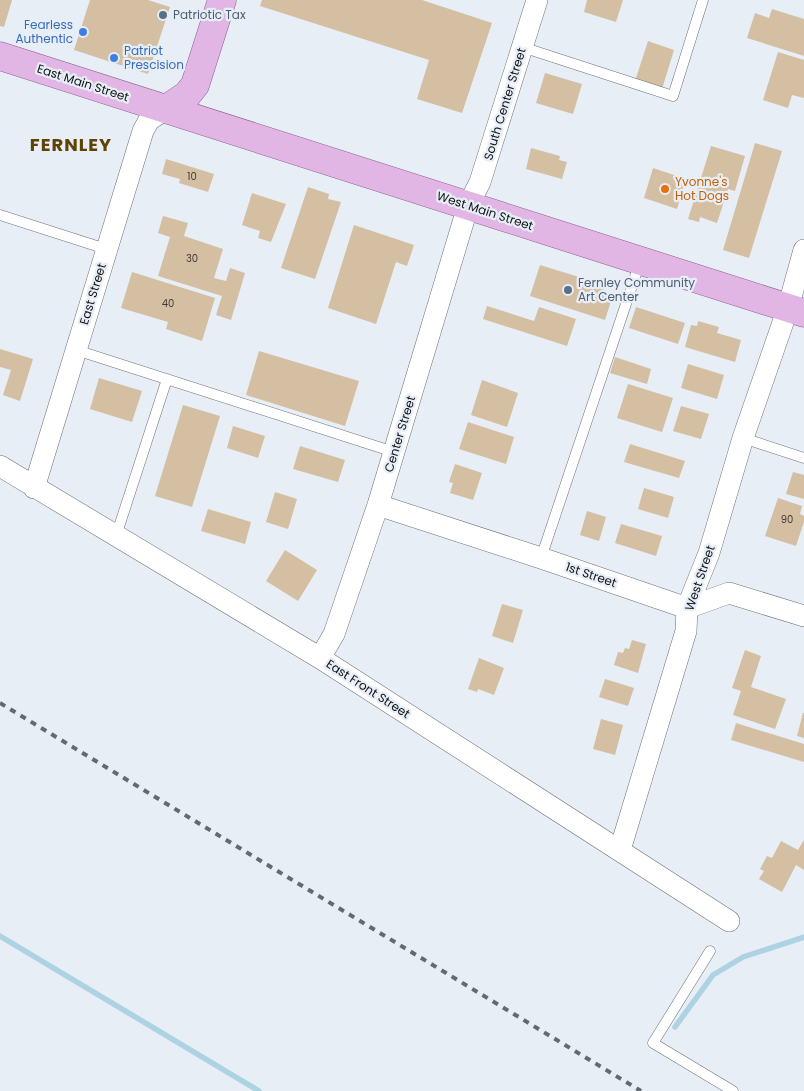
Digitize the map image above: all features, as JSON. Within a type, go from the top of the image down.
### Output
[{"type":"main road","points":[[166,109],[187,95],[195,85],[222,0]]},
{"type":"main road","name":"East Main Street","points":[[0,56],[166,109]]},
{"type":"main road","name":"West Main Street","points":[[166,109],[796,310]]},
{"type":"street","name":"South Center Street","points":[[468,206],[480,182],[537,0]]},
{"type":"street","name":"East Street","points":[[34,488],[143,131],[149,120],[166,109]]},
{"type":"street","name":"Center Street","points":[[320,658],[334,634],[378,505],[468,206]]},
{"type":"street","name":"West Street","points":[[620,850],[686,631],[687,608],[710,553],[743,438],[796,310],[804,250]]},
{"type":"street","name":"East Front Street","points":[[0,466],[320,658],[730,921]]},
{"type":"street","name":"1st Street","points":[[378,505],[687,608]]},
{"type":"street","points":[[687,608],[729,593],[804,616]]},
{"type":"lane","points":[[522,47],[673,96],[703,0]]},
{"type":"lane","points":[[0,215],[106,249]]},
{"type":"lane","points":[[541,558],[641,261]]},
{"type":"lane","points":[[76,350],[394,452]]},
{"type":"lane","points":[[116,536],[167,379]]},
{"type":"lane","points":[[743,438],[804,458]]},
{"type":"lane","points":[[710,951],[653,1043],[733,1091]]},
{"type":"building","points":[[0,0],[12,0],[4,27],[0,26]]},
{"type":"building","points":[[90,0],[148,0],[170,7],[148,74],[74,50]]},
{"type":"building","points":[[262,0],[422,0],[492,23],[462,113],[417,99],[429,60],[260,6]]},
{"type":"building","points":[[587,0],[623,0],[616,22],[584,12]]},
{"type":"building","points":[[772,9],[804,19],[804,56],[747,38],[755,13],[769,18]]},
{"type":"building","points":[[648,41],[674,50],[662,89],[635,81]]},
{"type":"building","points":[[778,52],[804,60],[804,98],[792,95],[788,108],[763,100]]},
{"type":"building","points":[[545,73],[582,84],[573,114],[536,103]]},
{"type":"building","points":[[755,143],[782,151],[749,258],[723,250]]},
{"type":"building","points":[[711,146],[745,156],[735,191],[728,189],[717,223],[700,217],[699,222],[688,219]]},
{"type":"building","points":[[531,148],[560,156],[559,160],[567,162],[562,179],[526,169]]},
{"type":"building","points":[[166,159],[214,174],[208,192],[179,183],[180,179],[162,174]]},
{"type":"building","name":"Yvonne's Hot Dogs","points":[[653,168],[686,179],[677,209],[644,198]]},
{"type":"building","points":[[308,187],[329,194],[328,199],[341,202],[315,279],[281,268]]},
{"type":"building","points":[[252,193],[286,204],[271,242],[258,238],[260,231],[242,225]]},
{"type":"building","points":[[163,216],[188,223],[184,236],[223,249],[214,278],[226,281],[230,268],[245,273],[231,320],[216,315],[222,296],[158,276],[170,237],[158,233]]},
{"type":"building","points":[[354,225],[414,245],[407,266],[396,262],[376,324],[328,308]]},
{"type":"building","name":"Fernley Community Art Center","points":[[540,265],[605,285],[602,295],[612,298],[605,320],[530,296]]},
{"type":"building","points":[[132,272],[215,298],[202,341],[166,329],[168,322],[121,308]]},
{"type":"building","points":[[487,306],[534,321],[539,307],[576,319],[567,346],[483,319]]},
{"type":"building","points":[[636,307],[685,323],[678,344],[629,328]]},
{"type":"building","points":[[698,321],[719,327],[717,333],[741,340],[735,362],[685,347],[691,325],[697,326]]},
{"type":"building","points":[[0,349],[33,359],[20,401],[3,395],[11,370],[0,367]]},
{"type":"building","points":[[259,351],[359,381],[345,426],[246,395]]},
{"type":"building","points":[[615,357],[651,369],[647,384],[610,373]]},
{"type":"building","points":[[688,364],[724,375],[717,399],[681,388]]},
{"type":"building","points":[[99,378],[142,391],[132,422],[90,409]]},
{"type":"building","points":[[482,380],[518,393],[507,427],[471,415]]},
{"type":"building","points":[[628,384],[673,398],[662,432],[617,418]]},
{"type":"building","points":[[183,405],[220,416],[192,507],[155,496]]},
{"type":"building","points":[[681,406],[709,414],[701,439],[673,431]]},
{"type":"building","points":[[468,422],[514,437],[506,464],[459,449]]},
{"type":"building","points":[[233,426],[265,436],[258,458],[227,448]]},
{"type":"building","points":[[630,444],[685,461],[679,478],[624,462]]},
{"type":"building","points":[[300,446],[345,460],[338,482],[293,469]]},
{"type":"building","points":[[455,464],[482,473],[473,500],[450,493],[453,483],[449,482]]},
{"type":"building","points":[[793,472],[804,475],[804,499],[786,494]]},
{"type":"building","points":[[644,488],[674,497],[668,518],[638,509]]},
{"type":"building","points":[[275,492],[297,499],[288,529],[266,522]]},
{"type":"building","points":[[778,498],[802,506],[800,514],[804,516],[804,522],[796,546],[765,536]]},
{"type":"building","points":[[208,509],[251,522],[245,544],[201,531]]},
{"type":"building","points":[[587,511],[606,517],[599,541],[580,535]]},
{"type":"building","points":[[621,524],[662,536],[656,556],[615,543]]},
{"type":"building","points":[[285,550],[317,570],[298,601],[266,581]]},
{"type":"building","points":[[502,604],[523,610],[513,643],[492,636]]},
{"type":"building","points":[[632,640],[646,644],[638,673],[614,665],[618,652],[623,653],[625,648],[629,649]]},
{"type":"building","points":[[745,650],[761,656],[751,687],[786,699],[775,729],[733,715],[741,691],[732,688]]},
{"type":"building","points":[[479,658],[504,668],[494,695],[478,689],[477,692],[468,689]]},
{"type":"building","points":[[605,679],[634,688],[628,706],[599,697]]},
{"type":"building","points":[[804,713],[804,738],[797,736]]},
{"type":"building","points":[[601,719],[623,725],[615,755],[593,749]]},
{"type":"building","points":[[736,723],[804,744],[804,762],[731,740]]},
{"type":"building","points":[[804,840],[804,870],[796,865],[782,892],[759,879],[764,871],[760,869],[767,856],[772,858],[781,841],[798,850]]},
{"type":"waterway","points":[[0,936],[259,1091]]},
{"type":"waterway","points":[[675,1027],[713,975],[743,957],[804,937]]},
{"type":"railway","points":[[0,703],[641,1091]]},
{"type":"place","name":"Patriotic Tax","points":[[163,15]]},
{"type":"place","name":"Fearless Authentic","points":[[83,32]]},
{"type":"place","name":"Patriot Prescision","points":[[114,58]]},
{"type":"place","name":"Yvonne's Hot Dogs","points":[[665,189]]},
{"type":"place","name":"Fernley Community Art Center","points":[[568,290]]},
{"type":"district","name":"FERNLEY","points":[[71,145]]}]
